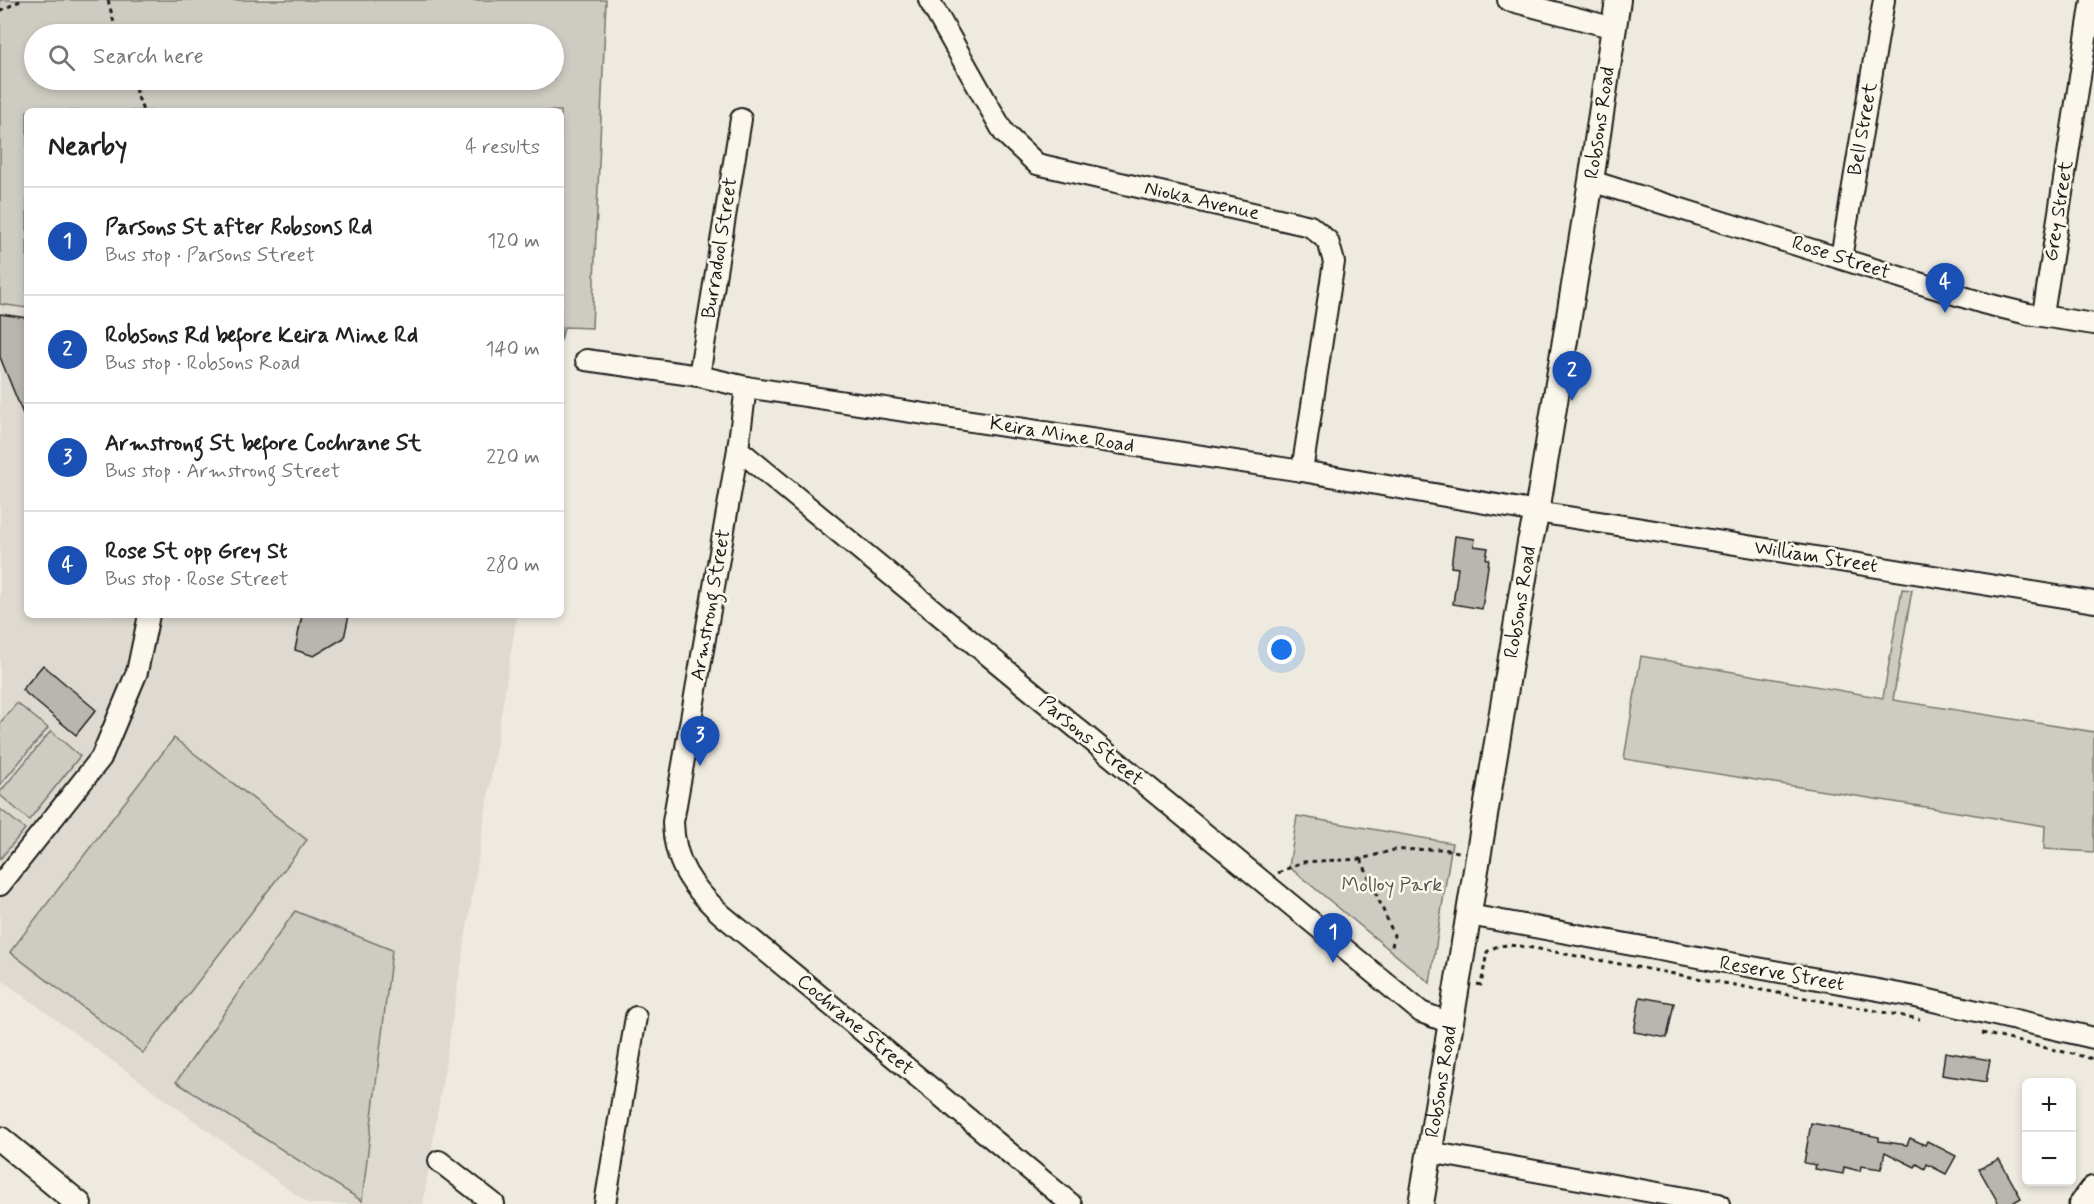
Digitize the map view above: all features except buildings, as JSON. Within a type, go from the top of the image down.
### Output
[{"type":"highway","points":[[2084,1204],[2094,1191]]},
{"type":"main road","name":"Robsons Road","points":[[1421,1204],[1530,542],[1538,512],[1618,0]]},
{"type":"main road","points":[[0,1139],[79,1204]]},
{"type":"street","name":"Nioka Avenue","points":[[929,0],[1004,133],[1037,164],[1310,226],[1328,241],[1334,262],[1302,471]]},
{"type":"street","points":[[1508,0],[1614,27]]},
{"type":"street","name":"Bell Street","points":[[1841,258],[1884,0]]},
{"type":"street","name":"Grey Street","points":[[2043,315],[2092,0]]},
{"type":"street","name":"Burradool Street","points":[[699,376],[741,119]]},
{"type":"street","name":"Rose Street","points":[[1591,181],[1983,303],[2094,324]]},
{"type":"street","name":"Keira Mine Road","points":[[586,360],[699,376],[746,387],[1302,471],[1538,512]]},
{"type":"street","name":"Armstrong Street","points":[[673,822],[738,449],[746,387]]},
{"type":"street","name":"Parsons Street","points":[[738,449],[1421,1012],[1450,1023]]},
{"type":"street","name":"William Street","points":[[1538,512],[2094,602]]},
{"type":"street","points":[[0,885],[101,758],[137,672],[148,618]]},
{"type":"street","name":"Cochrane Street","points":[[673,822],[676,852],[682,867],[691,882],[713,907],[1071,1204]]},
{"type":"street","name":"Reserve Street","points":[[1469,915],[1916,997],[2094,1038]]},
{"type":"street","points":[[605,1204],[636,1017]]},
{"type":"street","points":[[1429,1152],[1719,1204]]},
{"type":"street","points":[[439,1161],[494,1204]]},
{"type":"path","points":[[0,11],[22,0]]},
{"type":"path","points":[[108,0],[114,24]]},
{"type":"path","points":[[136,90],[142,108]]},
{"type":"path","points":[[1260,881],[1302,862],[1361,859],[1394,850],[1443,849],[1459,852]]},
{"type":"path","points":[[1361,859],[1394,935],[1392,947]]},
{"type":"path","points":[[1481,985],[1487,952],[1494,947],[1504,945],[1928,1020]]},
{"type":"path","points":[[1980,1033],[2094,1059]]},
{"type":"shaded area","points":[[0,304],[24,308],[24,618],[517,618],[423,1204],[309,1204],[0,979]]},
{"type":"green space","points":[[0,0],[606,0],[592,328],[564,327],[564,108],[24,108],[24,308],[0,304]]},
{"type":"green space","points":[[1902,589],[1912,590],[1893,700],[2094,732],[2094,852],[2044,849],[2045,826],[1624,759],[1641,656],[1883,698]]},
{"type":"green space","points":[[17,703],[48,728],[0,785],[0,723]]},
{"type":"green space","points":[[51,731],[80,756],[29,820],[0,795],[0,792]]},
{"type":"green space","points":[[174,738],[307,840],[143,1053],[10,952]]},
{"type":"green space","points":[[0,809],[25,829],[0,859]]},
{"type":"green space","name":"Molloy Park","points":[[1297,816],[1452,843],[1430,983],[1289,867]]},
{"type":"green space","points":[[295,911],[392,950],[362,1201],[176,1082]]},
{"type":"place","name":"Rose St opp Grey St","points":[[1945,313]]},
{"type":"place","name":"Robsons Rd before Keira Mine Rd","points":[[1572,401]]},
{"type":"place","name":"Armstrong St before Cochrane St","points":[[700,766]]},
{"type":"place","name":"Parsons St after Robsons Rd","points":[[1333,963]]}]
